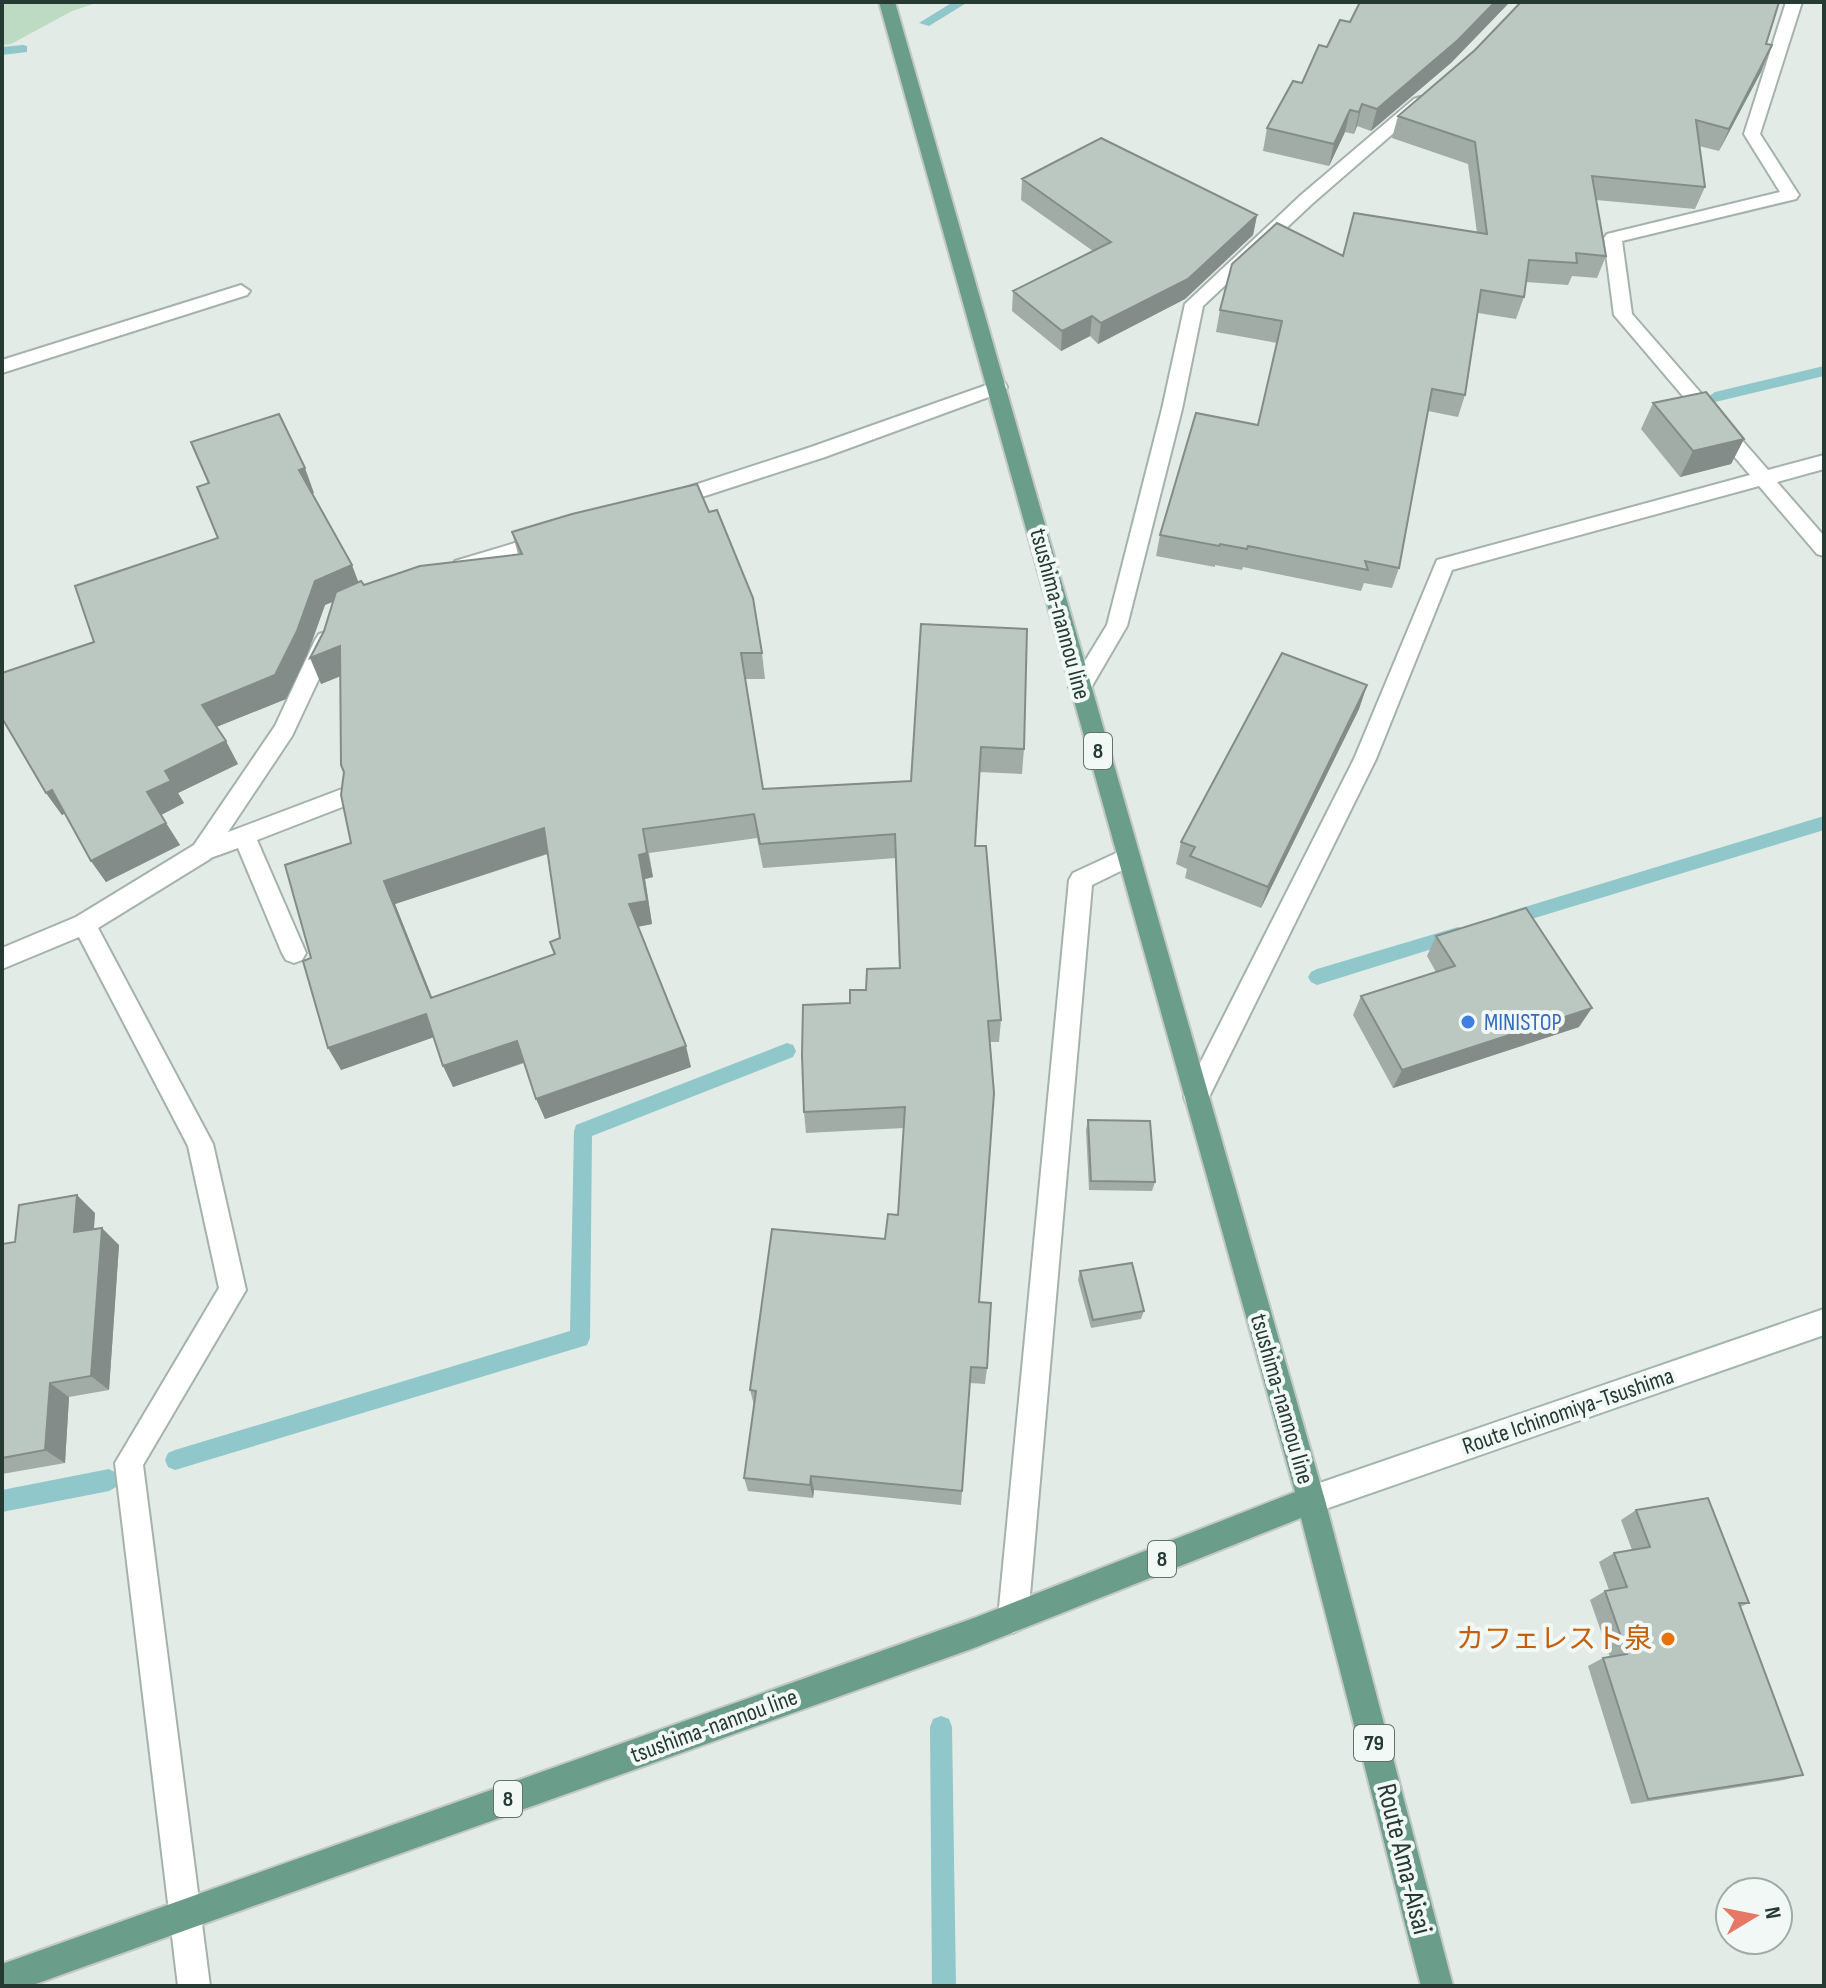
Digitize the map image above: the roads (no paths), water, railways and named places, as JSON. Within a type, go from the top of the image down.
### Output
[{"type":"main road","name":"tsushima-nannou line","points":[[2,1980],[1013,1618],[1311,1500],[887,2]]},
{"type":"main road","name":"Route Ama-Aisai","points":[[1311,1500],[1437,1986]]},
{"type":"street","points":[[1794,2],[1752,134],[1790,195],[1613,238],[1623,315],[1824,549]]},
{"type":"street","points":[[1080,687],[1117,626],[1172,409],[1194,304],[1307,199],[1437,88]]},
{"type":"street","points":[[2,367],[241,291]]},
{"type":"street","points":[[659,504],[818,452],[998,387]]},
{"type":"street","points":[[1196,1097],[1365,759],[1444,565],[1824,462]]},
{"type":"street","points":[[445,571],[557,537]]},
{"type":"street","points":[[202,852],[284,730],[321,656],[330,626]]},
{"type":"street","points":[[2,959],[84,924],[202,852],[342,798]]},
{"type":"street","points":[[244,836],[294,953]]},
{"type":"street","points":[[1013,1618],[1081,880],[1127,857]]},
{"type":"street","points":[[84,924],[200,1144],[233,1290],[129,1463],[194,1986]]},
{"type":"street","name":"Route Ichinomiya-Tsushima","points":[[1311,1500],[1824,1322]]},
{"type":"waterway","points":[[925,23],[962,2]]},
{"type":"waterway","points":[[2,51],[23,49]]},
{"type":"waterway","points":[[1715,397],[1824,371]]},
{"type":"waterway","points":[[1505,920],[1824,823]]},
{"type":"waterway","points":[[1317,977],[1458,934]]},
{"type":"waterway","points":[[175,1460],[580,1338],[583,1131],[787,1051]]},
{"type":"waterway","points":[[2,1501],[109,1480]]},
{"type":"waterway","points":[[941,1727],[944,1986]]},
{"type":"place","name":"MINISTOP","points":[[1468,1022]]},
{"type":"place","name":"カフェレスト泉","points":[[1668,1639]]}]
